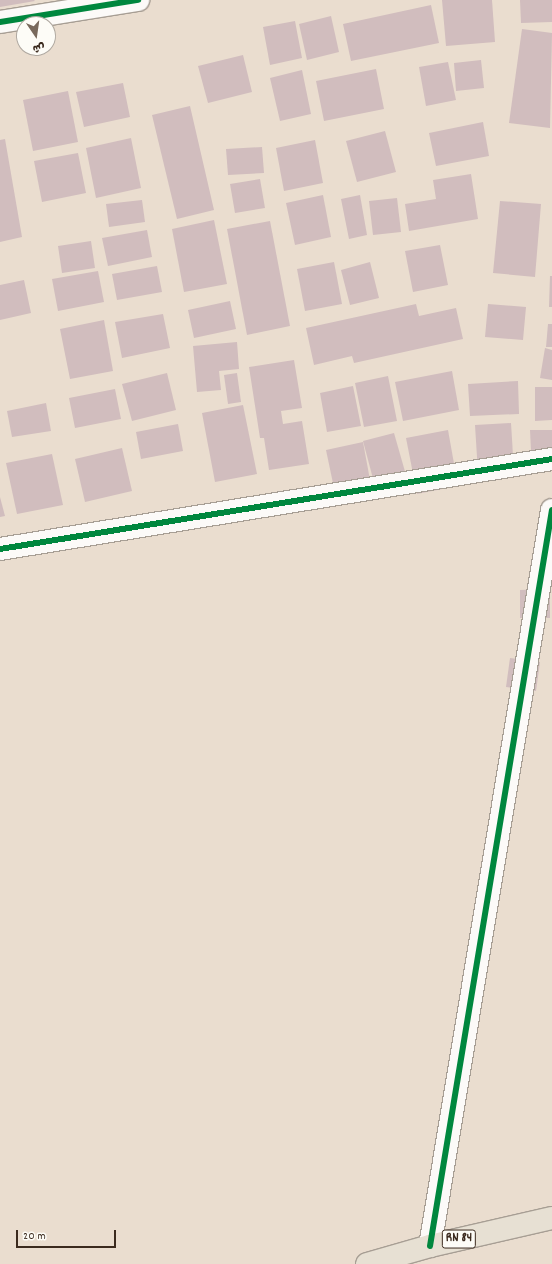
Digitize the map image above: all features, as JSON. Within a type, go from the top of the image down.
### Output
[{"type":"main road","name":"RN 84","points":[[367,1264],[430,1246],[552,1218]]},
{"type":"street","points":[[0,22],[40,8],[138,0]]},
{"type":"street","points":[[0,549],[552,459]]},
{"type":"street","points":[[430,1246],[552,510]]},
{"type":"building","points":[[0,0],[34,0],[35,1],[0,7]]},
{"type":"building","points":[[442,0],[492,0],[495,42],[446,46]]},
{"type":"building","points":[[520,0],[552,0],[552,22],[521,23]]},
{"type":"building","points":[[431,5],[439,43],[351,61],[343,24]]},
{"type":"building","points":[[331,16],[339,52],[307,60],[299,24]]},
{"type":"building","points":[[295,21],[302,58],[270,65],[263,27]]},
{"type":"building","points":[[522,29],[552,33],[550,128],[509,123]]},
{"type":"building","points":[[243,55],[252,92],[208,103],[198,66]]},
{"type":"building","points":[[481,60],[484,88],[456,91],[454,63]]},
{"type":"building","points":[[448,62],[456,100],[426,106],[419,67]]},
{"type":"building","points":[[376,69],[384,109],[324,121],[316,81]]},
{"type":"building","points":[[302,70],[311,114],[280,121],[270,78]]},
{"type":"building","points":[[123,83],[130,117],[84,127],[76,92]]},
{"type":"building","points":[[68,91],[78,142],[33,151],[23,100]]},
{"type":"building","points":[[190,106],[214,210],[177,219],[152,115]]},
{"type":"building","points":[[483,122],[489,156],[436,166],[429,133]]},
{"type":"building","points":[[385,131],[396,172],[357,182],[346,141]]},
{"type":"building","points":[[131,138],[141,188],[96,198],[86,148]]},
{"type":"building","points":[[5,139],[22,237],[0,242],[0,140]]},
{"type":"building","points":[[315,140],[323,183],[284,191],[276,148]]},
{"type":"building","points":[[262,147],[264,173],[228,175],[226,149]]},
{"type":"building","points":[[78,153],[86,193],[42,202],[34,161]]},
{"type":"building","points":[[471,174],[478,219],[409,231],[405,204],[436,199],[433,180]]},
{"type":"building","points":[[260,179],[265,208],[235,213],[230,184]]},
{"type":"building","points":[[323,195],[331,237],[295,245],[286,203]]},
{"type":"building","points":[[360,195],[367,235],[349,239],[341,199]]},
{"type":"building","points":[[397,198],[401,232],[373,235],[369,201]]},
{"type":"building","points":[[142,200],[145,222],[109,227],[106,204]]},
{"type":"building","points":[[500,201],[541,204],[535,277],[493,273]]},
{"type":"building","points":[[214,220],[227,284],[184,292],[172,229]]},
{"type":"building","points":[[270,221],[290,326],[247,335],[227,229]]},
{"type":"building","points":[[147,230],[152,257],[108,266],[102,238]]},
{"type":"building","points":[[91,241],[95,268],[62,273],[58,246]]},
{"type":"building","points":[[440,245],[448,285],[413,292],[405,251]]},
{"type":"building","points":[[334,262],[342,304],[305,311],[297,269]]},
{"type":"building","points":[[370,262],[379,298],[350,305],[341,270]]},
{"type":"building","points":[[157,266],[162,292],[117,300],[112,274]]},
{"type":"building","points":[[98,271],[104,302],[58,311],[52,279]]},
{"type":"building","points":[[550,276],[552,276],[552,307],[549,307]]},
{"type":"building","points":[[24,280],[31,313],[0,320],[0,285]]},
{"type":"building","points":[[230,301],[236,329],[194,338],[188,310]]},
{"type":"building","points":[[416,304],[419,316],[456,308],[463,339],[354,363],[352,356],[314,365],[306,328]]},
{"type":"building","points":[[488,304],[526,307],[523,340],[485,337]]},
{"type":"building","points":[[163,314],[170,348],[122,358],[115,322]]},
{"type":"building","points":[[104,320],[113,371],[70,379],[60,329]]},
{"type":"building","points":[[548,324],[552,324],[552,347],[546,347]]},
{"type":"building","points":[[237,342],[239,369],[219,371],[221,390],[197,392],[193,346]]},
{"type":"building","points":[[545,348],[552,350],[552,380],[540,378]]},
{"type":"building","points":[[294,360],[302,408],[281,411],[283,424],[302,421],[309,464],[269,470],[264,438],[260,438],[249,367]]},
{"type":"building","points":[[452,371],[459,410],[403,421],[395,382]]},
{"type":"building","points":[[167,373],[176,410],[132,421],[122,384]]},
{"type":"building","points":[[237,373],[241,402],[228,404],[224,375]]},
{"type":"building","points":[[388,376],[397,421],[364,427],[355,383]]},
{"type":"building","points":[[518,381],[519,414],[470,416],[468,384]]},
{"type":"building","points":[[353,386],[361,426],[327,432],[320,393]]},
{"type":"building","points":[[535,387],[552,387],[552,420],[535,421]]},
{"type":"building","points":[[115,389],[121,419],[75,428],[69,398]]},
{"type":"building","points":[[46,403],[51,431],[12,437],[7,411]]},
{"type":"building","points":[[243,405],[257,474],[215,482],[202,413]]},
{"type":"building","points":[[511,423],[514,472],[478,473],[475,425]]},
{"type":"building","points":[[178,424],[183,451],[141,459],[136,432]]},
{"type":"building","points":[[448,430],[458,486],[417,494],[406,438]]},
{"type":"building","points":[[530,430],[552,430],[552,471],[532,471]]},
{"type":"building","points":[[394,433],[408,482],[376,490],[363,441]]},
{"type":"building","points":[[363,442],[370,480],[334,488],[326,450]]},
{"type":"building","points":[[122,448],[132,491],[85,502],[75,459]]},
{"type":"building","points":[[52,454],[63,505],[17,514],[6,463]]},
{"type":"building","points":[[0,497],[5,516],[0,517]]},
{"type":"building","points":[[550,589],[550,618],[520,618],[520,590]]},
{"type":"building","points":[[510,658],[540,662],[536,691],[506,687]]},
{"type":"cycle path","points":[[0,22],[138,0]]},
{"type":"cycle path","points":[[0,549],[552,459]]},
{"type":"cycle path","points":[[430,1246],[552,510]]}]
